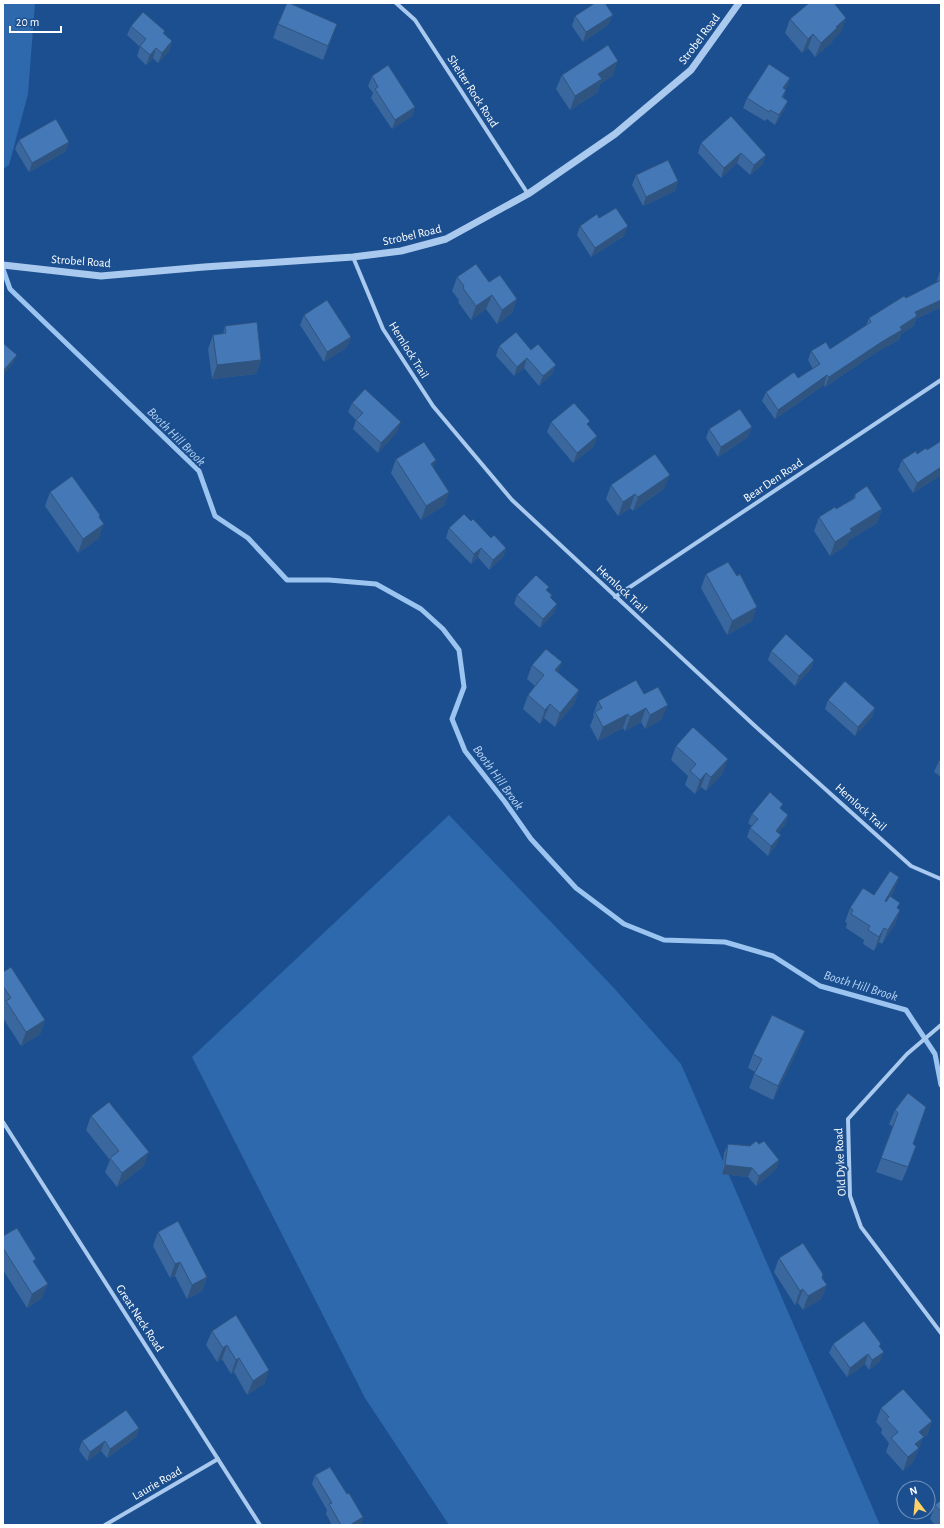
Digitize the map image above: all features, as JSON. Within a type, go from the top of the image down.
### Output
[{"type":"street","name":"Shelter Rock Road","points":[[396,3],[415,20],[528,194]]},
{"type":"street","name":"Strobel Road","points":[[3,264],[101,276],[204,267],[353,257],[401,251],[446,239],[528,194],[615,134],[691,70],[739,3]]},
{"type":"street","name":"Hemlock Trail","points":[[353,257],[383,329],[434,406],[512,500],[756,726],[912,866],[941,879]]},
{"type":"street","name":"Bear Den Road","points":[[615,596],[941,380]]},
{"type":"street","name":"Old Dyke Road","points":[[941,1025],[907,1054],[848,1119],[850,1196],[861,1227],[941,1333]]},
{"type":"street","name":"Great Neck Road","points":[[3,1122],[260,1525]]},
{"type":"street","name":"Laurie Road","points":[[105,1525],[218,1459]]},
{"type":"shaded area","points":[[3,3],[35,3],[28,94],[9,165],[3,169]]},
{"type":"shaded area","points":[[449,815],[613,987],[681,1064],[880,1525],[449,1525],[365,1398],[192,1057]]},
{"type":"building","points":[[287,3],[337,24],[328,46],[278,24]]},
{"type":"building","points":[[595,3],[605,3],[613,15],[586,32],[575,16]]},
{"type":"building","points":[[809,3],[834,3],[846,18],[821,43],[813,34],[808,39],[790,19]]},
{"type":"building","points":[[143,12],[165,31],[163,33],[172,41],[162,53],[156,48],[150,55],[140,46],[146,39],[131,26]]},
{"type":"building","points":[[608,45],[618,61],[598,74],[602,79],[575,96],[562,75]]},
{"type":"building","points":[[769,64],[790,78],[783,88],[786,90],[782,97],[788,101],[779,115],[770,110],[769,112],[747,98]]},
{"type":"building","points":[[388,65],[415,107],[395,120],[375,89],[378,87],[372,76]]},
{"type":"building","points":[[731,116],[766,155],[754,165],[741,153],[724,168],[701,143]]},
{"type":"building","points":[[56,119],[69,142],[32,163],[19,140]]},
{"type":"building","points":[[668,160],[678,181],[646,197],[636,175]]},
{"type":"building","points":[[616,208],[628,226],[595,248],[580,226],[597,214],[599,218]]},
{"type":"building","points":[[476,264],[489,282],[500,275],[517,299],[502,310],[492,295],[476,306],[457,277]]},
{"type":"building","points":[[941,280],[941,300],[915,312],[917,316],[900,327],[902,330],[829,377],[827,375],[778,410],[766,392],[794,372],[798,378],[820,364],[811,351],[826,342],[830,349],[871,322],[869,318],[904,296],[906,298]]},
{"type":"building","points":[[327,300],[351,337],[327,352],[304,315]]},
{"type":"building","points":[[257,322],[261,360],[217,365],[213,335],[226,333],[225,326]]},
{"type":"building","points":[[516,332],[531,350],[538,344],[556,365],[543,376],[527,358],[517,367],[499,346]]},
{"type":"building","points":[[3,343],[17,355],[3,371]]},
{"type":"building","points":[[365,389],[401,422],[381,443],[356,420],[363,413],[352,403]]},
{"type":"building","points":[[574,403],[590,421],[587,424],[597,436],[577,453],[551,422]]},
{"type":"building","points":[[740,409],[752,427],[721,447],[709,429]]},
{"type":"building","points":[[941,441],[941,467],[917,483],[902,460],[916,451],[917,454],[926,448],[927,450]]},
{"type":"building","points":[[424,442],[436,460],[431,464],[449,492],[426,506],[396,459]]},
{"type":"building","points":[[655,454],[670,475],[638,497],[635,494],[623,502],[611,485]]},
{"type":"building","points":[[72,476],[100,515],[99,517],[104,524],[83,539],[50,492]]},
{"type":"building","points":[[867,486],[882,509],[850,529],[852,531],[835,542],[819,517],[835,507],[836,509],[855,498],[855,494]]},
{"type":"building","points":[[464,514],[471,521],[473,519],[491,538],[494,535],[506,548],[493,560],[481,548],[474,554],[449,528]]},
{"type":"building","points":[[728,562],[737,576],[740,574],[757,607],[732,621],[706,574]]},
{"type":"building","points":[[536,575],[549,587],[546,590],[552,595],[550,597],[557,604],[543,619],[517,595]]},
{"type":"building","points":[[786,634],[814,660],[799,676],[771,651]]},
{"type":"building","points":[[546,649],[562,662],[555,670],[579,690],[560,713],[550,704],[545,710],[528,695],[544,675],[532,665]]},
{"type":"building","points":[[636,680],[644,694],[658,687],[668,705],[650,715],[646,708],[630,717],[628,714],[603,727],[595,712],[602,708],[598,701]]},
{"type":"building","points":[[845,681],[875,708],[858,727],[828,700]]},
{"type":"building","points":[[693,727],[728,759],[711,777],[706,773],[700,780],[690,771],[696,764],[676,746]]},
{"type":"building","points":[[941,758],[941,765],[938,763]]},
{"type":"building","points":[[770,792],[783,804],[780,808],[788,815],[776,831],[781,835],[771,846],[750,828],[758,819],[752,814]]},
{"type":"building","points":[[890,871],[899,877],[885,901],[886,902],[890,896],[900,903],[897,908],[900,910],[888,930],[884,928],[879,937],[868,930],[870,926],[851,914],[853,910],[850,908],[863,888],[874,895]]},
{"type":"building","points":[[11,967],[45,1020],[26,1032],[6,1001],[11,998],[3,986],[3,972]]},
{"type":"building","points":[[772,1015],[805,1031],[778,1086],[754,1074],[762,1059],[753,1054]]},
{"type":"building","points":[[908,1093],[926,1107],[913,1144],[916,1146],[908,1167],[881,1158],[898,1113],[895,1110]]},
{"type":"building","points":[[109,1102],[149,1152],[122,1173],[110,1158],[119,1151],[91,1116]]},
{"type":"building","points":[[756,1141],[759,1144],[764,1141],[779,1160],[759,1176],[752,1168],[725,1165],[728,1144],[750,1146]]},
{"type":"building","points":[[178,1221],[207,1277],[192,1285],[180,1262],[175,1264],[158,1232]]},
{"type":"building","points":[[17,1228],[36,1259],[33,1261],[48,1284],[32,1294],[3,1248],[3,1236]]},
{"type":"building","points":[[803,1243],[823,1274],[822,1278],[827,1285],[808,1296],[803,1289],[800,1291],[779,1258]]},
{"type":"building","points":[[236,1315],[269,1370],[253,1381],[239,1358],[236,1360],[227,1345],[223,1348],[212,1331]]},
{"type":"building","points":[[864,1321],[881,1344],[879,1346],[884,1352],[872,1360],[868,1354],[850,1368],[833,1344]]},
{"type":"building","points":[[903,1389],[932,1421],[919,1432],[924,1437],[915,1444],[919,1448],[908,1457],[891,1438],[898,1432],[886,1419],[889,1417],[881,1408]]},
{"type":"building","points":[[126,1410],[139,1428],[110,1449],[105,1441],[90,1452],[82,1441]]},
{"type":"building","points":[[330,1467],[347,1494],[349,1493],[363,1517],[350,1525],[341,1525],[329,1504],[332,1503],[315,1475]]},
{"type":"building","points":[[941,1500],[941,1512],[936,1506],[936,1504]]},
{"type":"waterway","name":"Booth Hill Brook","points":[[3,269],[10,289],[199,471],[215,516],[248,538],[287,580],[329,580],[376,584],[421,609],[443,629],[459,650],[464,687],[452,719],[465,751],[505,802],[531,839],[576,888],[624,924],[664,940],[725,942],[773,956],[820,986],[906,1010],[935,1054],[941,1085]]}]
